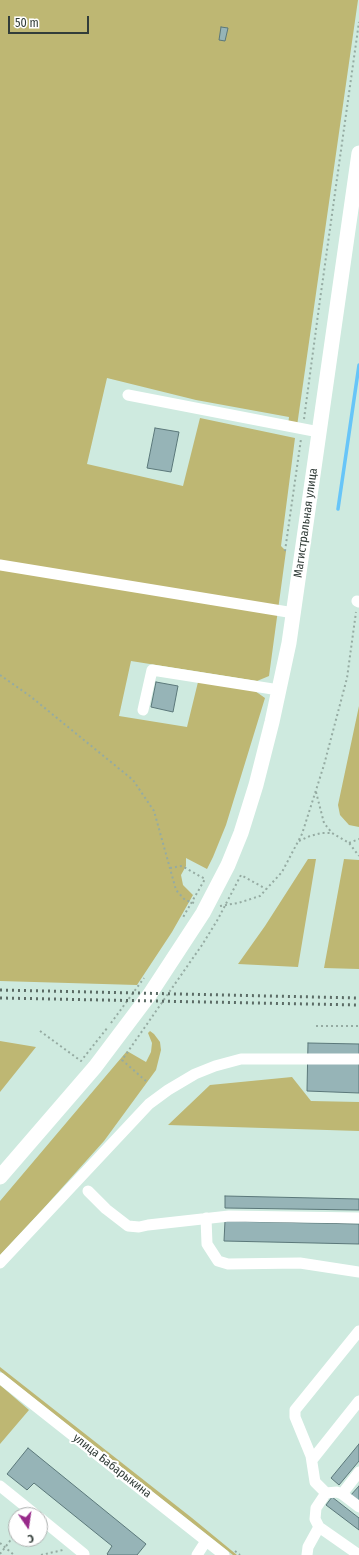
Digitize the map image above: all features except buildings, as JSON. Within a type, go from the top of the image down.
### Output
[{"type":"main road","name":"Магистральная улица","points":[[89,1063],[150,994],[203,913],[218,884],[241,832],[256,784],[290,643],[359,153]]},
{"type":"main road","points":[[0,1178],[89,1063]]},
{"type":"street","points":[[128,395],[319,432]]},
{"type":"street","points":[[0,565],[294,613]]},
{"type":"street","points":[[143,710],[152,670],[279,690]]},
{"type":"street","points":[[0,1263],[150,1104],[168,1090],[195,1074],[215,1066],[241,1059],[359,1059]]},
{"type":"street","points":[[88,1191],[106,1209],[128,1226],[138,1227],[148,1224],[229,1216],[359,1218]]},
{"type":"street","points":[[206,1218],[207,1244],[218,1261],[228,1264],[300,1263],[359,1272]]},
{"type":"street","points":[[326,1493],[316,1482],[312,1460],[295,1417],[295,1410],[359,1331]]},
{"type":"street","name":"улица Бабарыкина","points":[[0,1378],[224,1555]]},
{"type":"street","points":[[312,1460],[359,1401]]},
{"type":"street","points":[[342,1494],[359,1472]]},
{"type":"street","points":[[0,1486],[26,1507]]},
{"type":"street","points":[[326,1493],[337,1492],[342,1494],[359,1507]]},
{"type":"street","points":[[326,1493],[316,1508],[315,1519],[319,1527],[359,1555]]},
{"type":"street","points":[[48,1525],[80,1551]]},
{"type":"street","points":[[306,1555],[308,1547],[319,1527]]},
{"type":"street","points":[[197,1555],[206,1541]]},
{"type":"path","points":[[285,551],[359,22]]},
{"type":"path","points":[[217,907],[238,904],[260,896],[282,872],[302,834],[324,765],[347,678],[358,602]]},
{"type":"path","points":[[0,675],[30,696],[133,780],[154,811],[176,890],[185,900],[198,904]]},
{"type":"path","points":[[316,791],[324,823],[332,833],[349,843],[359,856]]},
{"type":"path","points":[[298,842],[316,834],[332,833]]},
{"type":"path","points":[[349,843],[359,839]]},
{"type":"path","points":[[170,868],[182,866],[205,879],[179,924]]},
{"type":"path","points":[[146,1081],[122,1060],[202,945],[218,919],[241,875],[266,889]]},
{"type":"path","points":[[40,1031],[81,1061],[89,1063],[146,975]]},
{"type":"path","points":[[316,1026],[359,1026]]},
{"type":"path","points":[[0,1543],[14,1555]]},
{"type":"path","points":[[0,1554],[8,1543]]},
{"type":"path","points":[[41,1555],[80,1551]]},
{"type":"shaded area","points":[[0,0],[358,0],[297,426],[288,425],[289,417],[196,400],[107,378],[87,464],[183,486],[200,418],[295,438],[281,546],[286,551],[269,676],[257,681],[131,661],[119,716],[187,727],[198,682],[255,691],[265,698],[226,825],[213,857],[207,869],[186,858],[186,866],[181,875],[183,885],[193,895],[172,932],[137,985],[0,981]]},
{"type":"shaded area","points":[[359,706],[359,827],[349,825],[340,815],[338,805]]},
{"type":"shaded area","points":[[308,859],[316,859],[298,967],[238,964],[265,926]]},
{"type":"shaded area","points":[[344,859],[359,860],[359,969],[324,968]]},
{"type":"shaded area","points":[[150,1031],[160,1042],[161,1050],[156,1070],[104,1141],[0,1255],[0,1201],[127,1051],[146,1062],[151,1052],[152,1043],[148,1033]]},
{"type":"shaded area","points":[[0,1041],[36,1047],[0,1092]]},
{"type":"shaded area","points":[[292,1077],[311,1101],[359,1102],[359,1131],[168,1125],[210,1085]]},
{"type":"shaded area","points":[[0,1367],[237,1555],[233,1555],[36,1400],[0,1371]]},
{"type":"shaded area","points":[[0,1385],[29,1410],[0,1444]]},
{"type":"waterway","points":[[338,509],[359,365]]},
{"type":"railway","points":[[0,990],[359,998]]},
{"type":"railway","points":[[0,998],[359,1005]]}]
